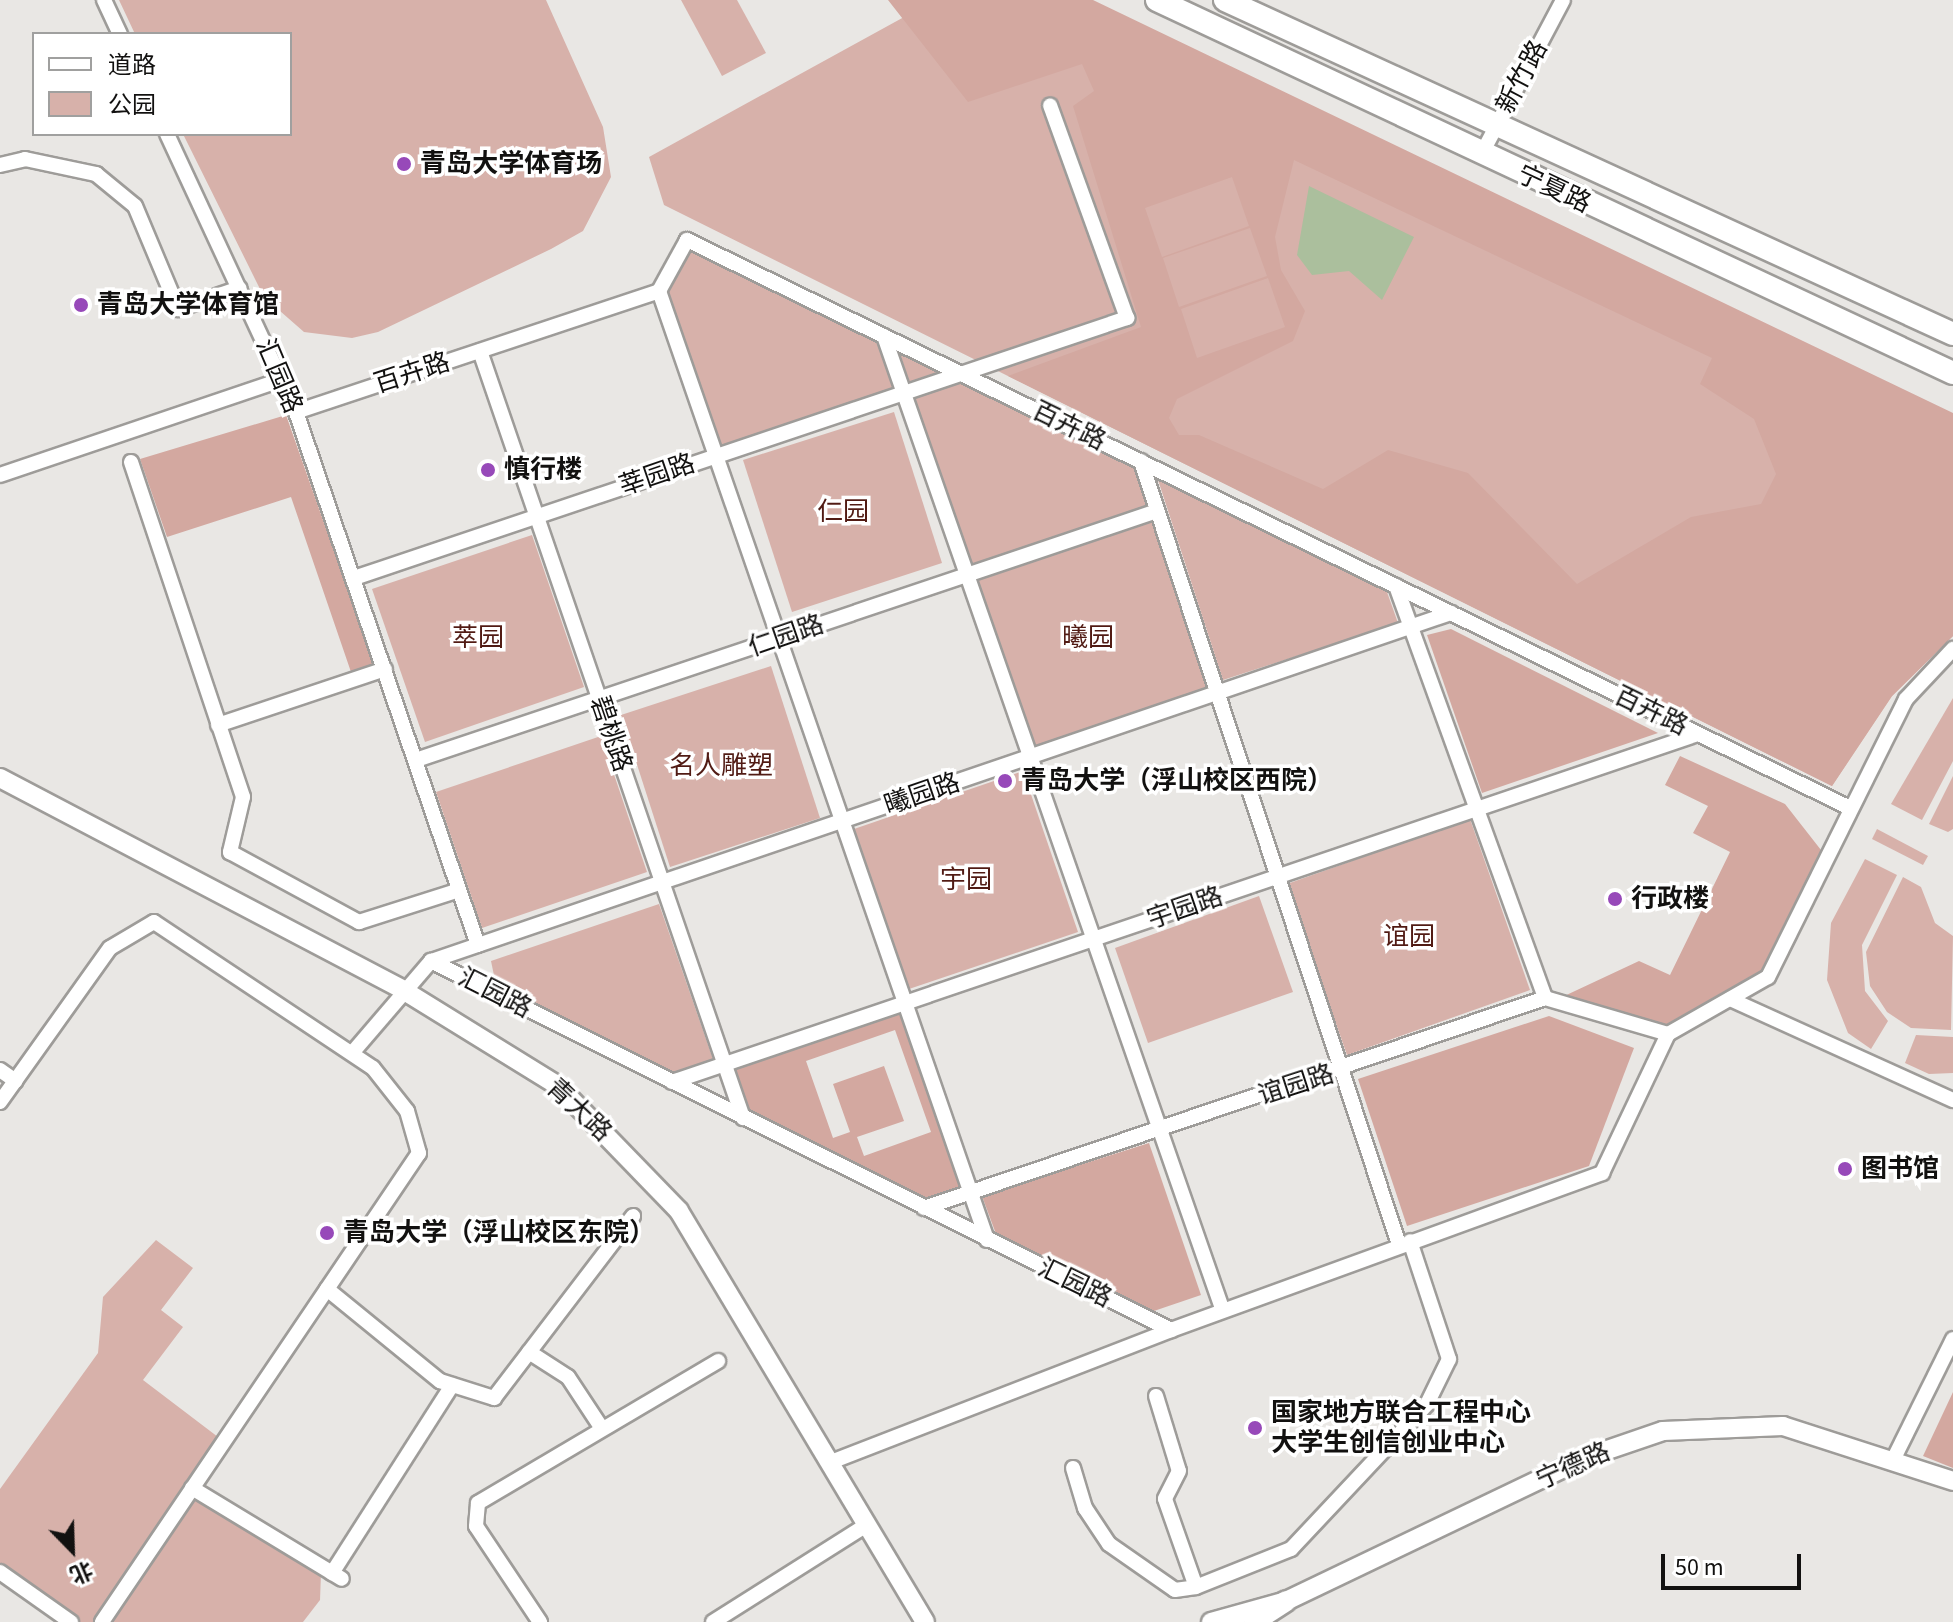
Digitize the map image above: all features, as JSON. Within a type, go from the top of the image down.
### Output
[{"type":"main road","name":"宁夏路","points":[[1157,0],[1481,155],[1953,373]]},
{"type":"main road","name":"宁夏路","points":[[1225,0],[1495,127],[1953,334]]},
{"type":"main road","points":[[1254,1622],[1286,1601]]},
{"type":"street","points":[[104,0],[119,32]]},
{"type":"street","name":"新竹路","points":[[1481,155],[1563,0]]},
{"type":"street","points":[[354,578],[1127,318],[1050,105]]},
{"type":"street","name":"汇园路","points":[[168,136],[296,412],[478,945]]},
{"type":"street","points":[[0,165],[25,159],[106,182],[135,206],[178,309],[240,288]]},
{"type":"street","name":"百卉路","points":[[296,412],[659,291],[687,240],[1848,807]]},
{"type":"street","points":[[659,291],[987,1240]]},
{"type":"street","points":[[884,336],[1156,1131],[1222,1308]]},
{"type":"street","name":"碧桃路","points":[[480,351],[743,1118]]},
{"type":"street","points":[[0,475],[283,379]]},
{"type":"street","points":[[1073,1468],[1085,1508],[1109,1544],[1175,1590],[1196,1587],[1291,1549],[1427,1404],[1449,1359],[1339,1070],[1141,461]]},
{"type":"street","points":[[131,462],[243,797],[230,852],[359,922],[459,890]]},
{"type":"street","name":"仁园路","points":[[416,760],[1157,511]]},
{"type":"street","points":[[1396,586],[1545,998],[1668,1034]]},
{"type":"street","name":"曦园路","points":[[353,1052],[431,961],[1451,613]]},
{"type":"street","points":[[831,1462],[1222,1308],[1602,1173],[1668,1034],[1768,977],[1848,807],[1906,699],[1953,649]]},
{"type":"street","points":[[218,725],[385,669]]},
{"type":"street","name":"宇园路","points":[[672,1082],[1698,734]]},
{"type":"street","name":"青大路","points":[[0,778],[403,990],[557,1085],[679,1211],[925,1622]]},
{"type":"street","points":[[0,1102],[110,948],[154,922],[353,1052],[407,1111],[419,1153],[102,1622]]},
{"type":"street","name":"汇园路","points":[[431,961],[1171,1330]]},
{"type":"street","name":"谊园路","points":[[924,1208],[1545,998]]},
{"type":"street","points":[[1730,999],[1953,1100]]},
{"type":"street","points":[[0,1070],[16,1081]]},
{"type":"street","points":[[327,1289],[452,1385],[494,1398],[633,1216]]},
{"type":"street","points":[[1893,1460],[1953,1339]]},
{"type":"street","points":[[529,1352],[568,1377],[601,1427]]},
{"type":"street","points":[[540,1622],[476,1526],[478,1503],[601,1427],[718,1361]]},
{"type":"street","points":[[192,1488],[337,1576],[452,1385]]},
{"type":"street","points":[[1156,1396],[1179,1471],[1165,1499],[1196,1587]]},
{"type":"street","name":"宁德路","points":[[1211,1622],[1286,1601],[1584,1458],[1663,1431],[1783,1426],[1953,1481]]},
{"type":"street","points":[[713,1622],[868,1524]]},
{"type":"street","points":[[0,1572],[71,1622]]},
{"type":"green space","name":"青岛大学体育场","points":[[119,0],[546,0],[603,127],[611,177],[583,231],[551,249],[378,332],[352,338],[304,332],[264,297],[184,136],[292,136],[292,32],[134,32]]},
{"type":"green space","points":[[681,0],[737,0],[766,53],[722,76]]},
{"type":"green space","points":[[935,0],[982,0],[1953,457],[1953,636],[1892,696],[1832,786],[664,205],[649,157]]},
{"type":"green space","points":[[690,245],[878,342],[894,390],[718,448],[666,291]]},
{"type":"green space","name":"曦园","points":[[900,354],[1135,469],[1209,690],[1032,750]]},
{"type":"green space","name":"仁园","points":[[894,412],[942,563],[792,612],[743,460]]},
{"type":"green space","points":[[1158,480],[1387,592],[1398,623],[1223,680]]},
{"type":"green space","name":"萃园","points":[[532,535],[584,687],[425,742],[372,589]]},
{"type":"green space","name":"名人雕塑","points":[[771,666],[820,818],[670,867],[621,715]]},
{"type":"green space","points":[[1953,698],[1953,761],[1922,820],[1891,804]]},
{"type":"green space","points":[[601,736],[647,872],[482,928],[436,792]]},
{"type":"green space","name":"宇园","points":[[1023,771],[1078,932],[909,989],[854,829]]},
{"type":"green space","points":[[1953,776],[1953,829],[1948,832],[1929,824]]},
{"type":"green space","name":"谊园","points":[[1470,819],[1530,990],[1347,1055],[1287,884]]},
{"type":"green space","points":[[1877,829],[1928,856],[1923,865],[1872,839]]},
{"type":"green space","points":[[1865,859],[1897,875],[1862,945],[1865,991],[1888,1021],[1871,1049],[1848,1033],[1827,980],[1831,923]]},
{"type":"green space","points":[[1903,877],[1921,887],[1935,923],[1953,936],[1951,1030],[1911,1028],[1887,1012],[1870,986],[1866,952]]},
{"type":"green space","points":[[1259,896],[1293,992],[1148,1043],[1115,948]]},
{"type":"green space","points":[[659,904],[713,1059],[674,1074],[496,985],[491,961]]},
{"type":"green space","points":[[1916,1035],[1953,1037],[1953,1073],[1929,1074],[1905,1063]]},
{"type":"green space","points":[[156,1240],[193,1268],[161,1310],[183,1327],[143,1380],[218,1437],[95,1622],[80,1622],[0,1567],[0,1489],[98,1353],[103,1297]]},
{"type":"green space","points":[[194,1497],[321,1573],[320,1600],[303,1622],[110,1622]]},
{"type":"shaded area","points":[[888,0],[1093,0],[1953,413],[1953,636],[1892,696],[1832,786],[1008,376],[1141,327],[1073,106],[1094,91],[1082,64],[968,102]],"holes":[[[1294,160],[1712,358],[1700,384],[1754,419],[1776,474],[1761,504],[1691,517],[1577,584],[1468,473],[1388,450],[1323,489],[1199,435],[1179,435],[1169,418],[1177,399],[1293,341],[1305,311],[1281,270],[1275,237]],[[1232,177],[1249,226],[1162,257],[1145,208]],[[1250,228],[1267,276],[1179,307],[1163,258]],[[1268,278],[1285,327],[1197,358],[1181,309]]]},
{"type":"shaded area","points":[[1309,186],[1414,237],[1382,300],[1349,271],[1312,275],[1297,255]]},
{"type":"shaded area","points":[[286,415],[374,665],[351,672],[291,497],[167,537],[140,459]]},
{"type":"shaded area","points":[[1451,629],[1658,733],[1482,793],[1427,635]]},
{"type":"shaded area","points":[[1680,756],[1785,804],[1821,850],[1764,974],[1667,1030],[1560,998],[1639,961],[1670,975],[1730,852],[1693,833],[1708,806],[1665,785]]},
{"type":"shaded area","points":[[901,1011],[965,1189],[924,1202],[749,1114],[733,1067]],"holes":[[[895,1030],[931,1132],[864,1156],[857,1137],[904,1121],[884,1066],[833,1084],[850,1132],[833,1138],[806,1061]]]},
{"type":"shaded area","points":[[1549,1016],[1634,1048],[1589,1166],[1407,1226],[1358,1079]]},
{"type":"shaded area","points":[[1149,1143],[1201,1295],[1151,1312],[996,1234],[982,1196]]},
{"type":"shaded area","points":[[1953,1392],[1953,1468],[1923,1456]]},
{"type":"place","name":"青岛大学体育场","points":[[404,164]]},
{"type":"place","name":"青岛大学体育馆","points":[[81,305]]},
{"type":"place","name":"慎行楼","points":[[488,470]]},
{"type":"place","name":"青岛大学（浮山校区西院）","points":[[1005,781]]},
{"type":"place","name":"行政楼","points":[[1615,899]]},
{"type":"place","name":"图书馆","points":[[1845,1169]]},
{"type":"place","name":"青岛大学（浮山校区东院）","points":[[327,1233]]},
{"type":"place","name":"国家地方联合工程中心 大学生创信创业中心","points":[[1255,1428]]}]
